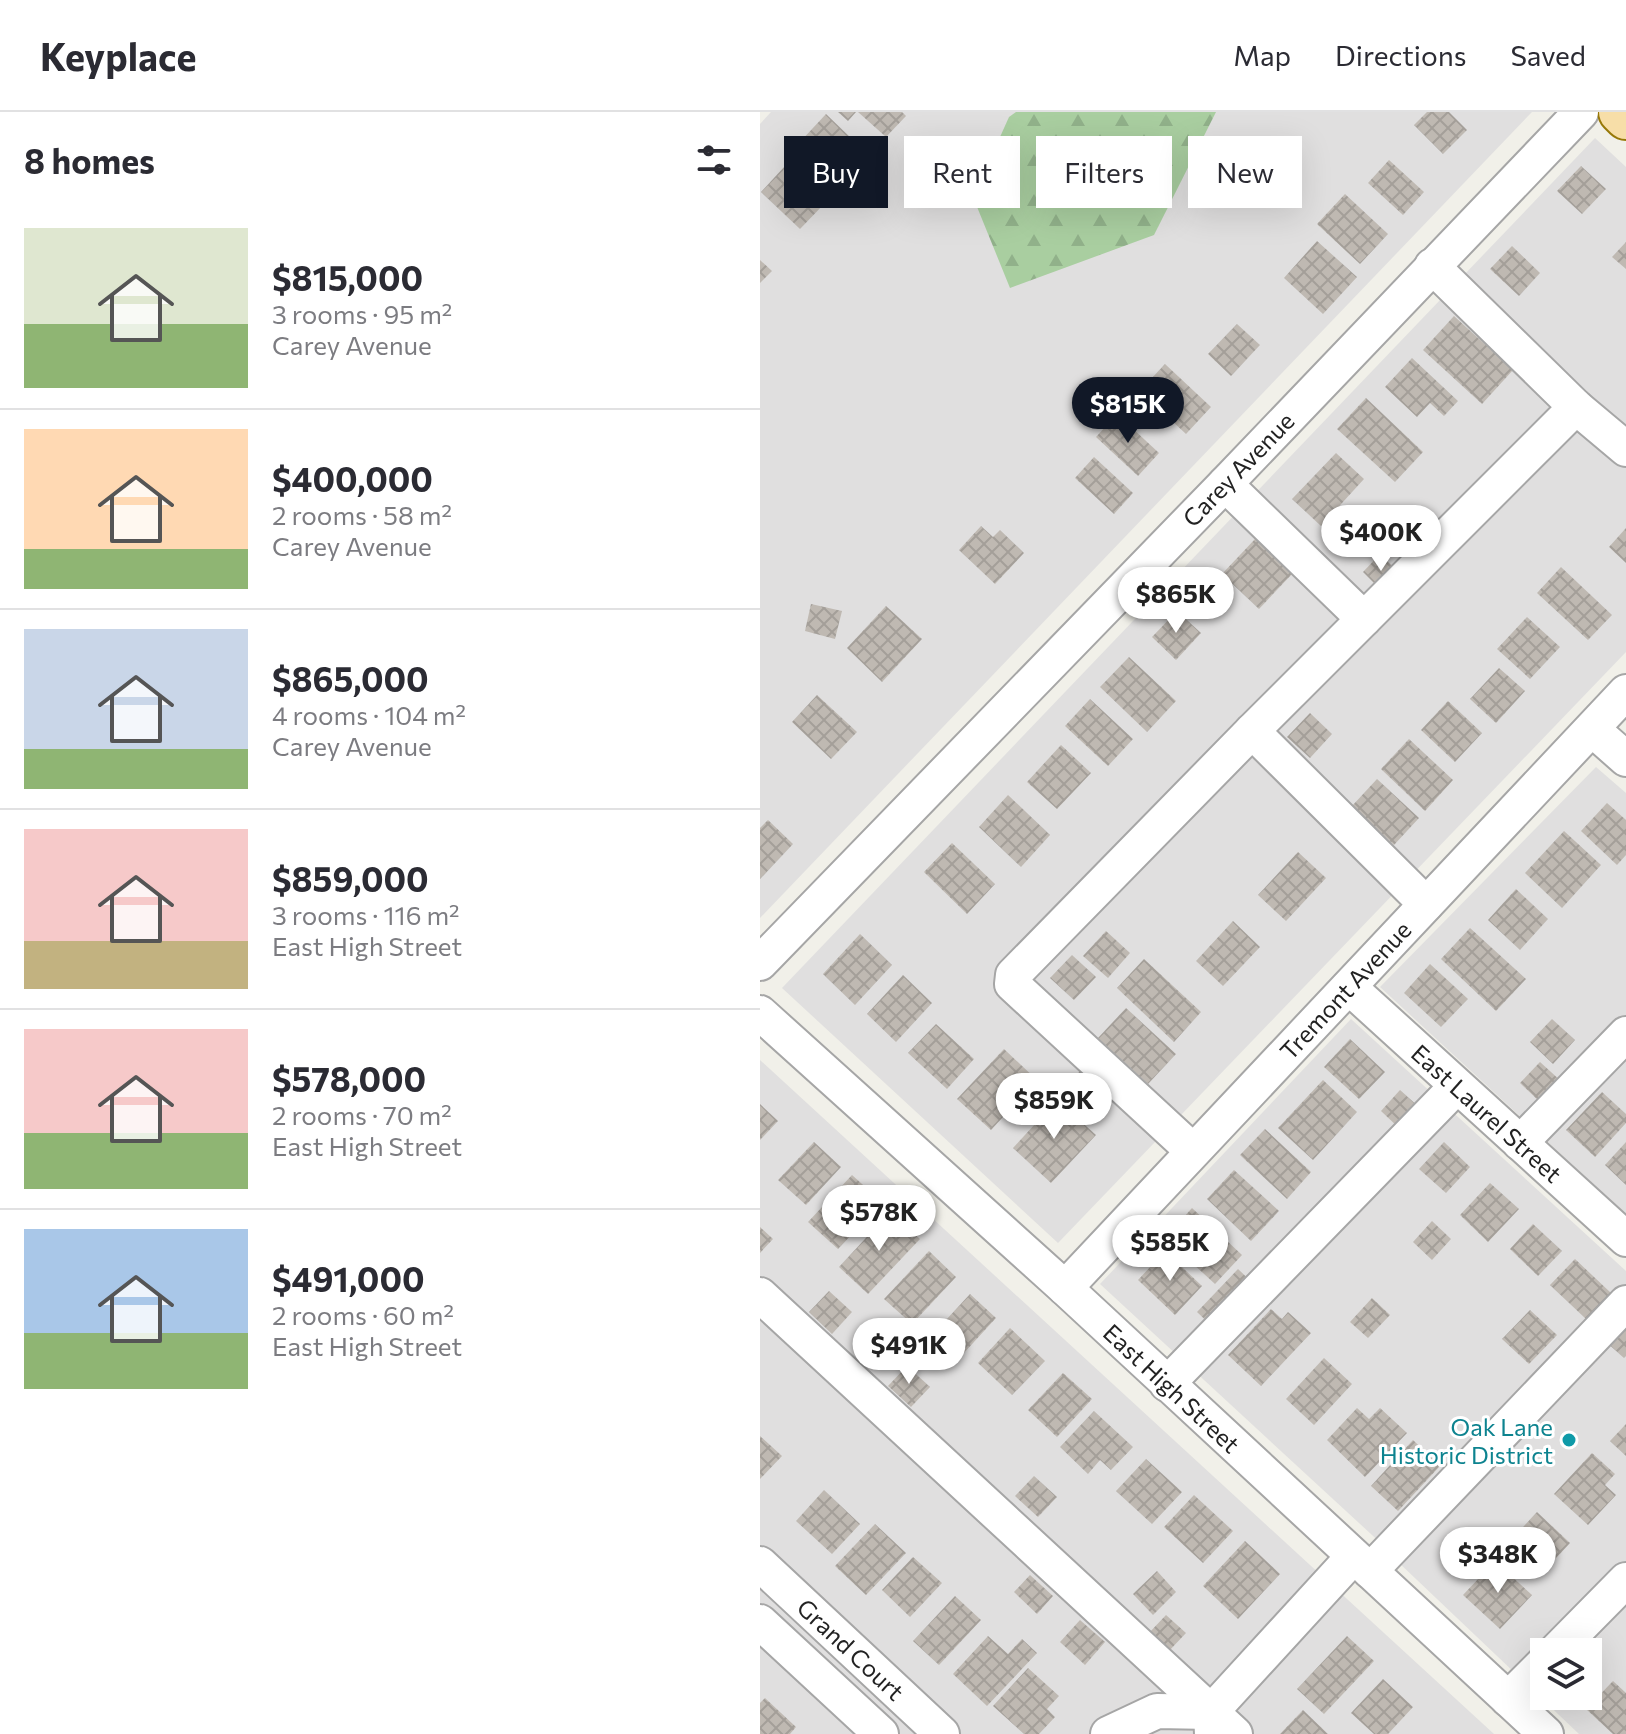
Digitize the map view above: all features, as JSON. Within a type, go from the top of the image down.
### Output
[{"type":"main road","points":[[1620,112],[1626,118]]},
{"type":"street","name":"Carey Avenue","points":[[760,963],[1581,112]]},
{"type":"street","points":[[1432,266],[1576,407],[1626,449]]},
{"type":"street","points":[[1193,1151],[1012,984],[1013,975],[1576,407]]},
{"type":"street","points":[[1225,484],[1364,619]]},
{"type":"street","name":"Tremont Avenue","points":[[1065,1288],[1626,692]]},
{"type":"street","points":[[1592,729],[1626,759]]},
{"type":"street","points":[[1252,731],[1426,904]]},
{"type":"street","name":"East Laurel Street","points":[[1349,987],[1626,1239]]},
{"type":"street","name":"East High Street","points":[[760,1013],[1065,1288],[1546,1734]]},
{"type":"street","points":[[1520,1143],[1626,1034]]},
{"type":"street","points":[[1167,1384],[1457,1086]]},
{"type":"street","points":[[760,1295],[1219,1727]]},
{"type":"street","points":[[1219,1727],[1362,1564],[1626,1303]]},
{"type":"street","name":"Grand Court","points":[[760,1564],[942,1734]]},
{"type":"street","points":[[1569,1638],[1626,1580]]},
{"type":"street","name":"Grand Court","points":[[760,1622],[881,1734]]},
{"type":"street","points":[[1508,1699],[1530,1677]]},
{"type":"street","points":[[1108,1734],[1157,1711],[1219,1727]]},
{"type":"shaded area","points":[[771,112],[1532,112],[760,918],[760,124]]},
{"type":"shaded area","points":[[1595,138],[1626,167],[1626,652],[1058,1243],[782,988]]},
{"type":"shaded area","points":[[1596,767],[1626,793],[1626,1214],[1380,987]]},
{"type":"shaded area","points":[[1351,1019],[1626,1271],[1626,1290],[1385,1547],[1100,1284]]},
{"type":"shaded area","points":[[760,1060],[1494,1734],[760,1734]]},
{"type":"shaded area","name":"Oak Lane Historic District","points":[[1626,1320],[1626,1734],[1579,1734],[1554,1710],[1602,1710],[1602,1638],[1530,1638],[1530,1687],[1397,1561]]},
{"type":"green space","points":[[1016,112],[1216,112],[1204,136],[1188,136],[1188,168],[1172,199],[1172,136],[1036,136],[1036,208],[1168,208],[1154,235],[1010,288],[977,208],[1020,208],[1020,136],[1000,136],[1009,117]]},
{"type":"building","points":[[838,112],[856,112],[848,121]]},
{"type":"building","points":[[858,112],[902,112],[906,116],[885,136]]},
{"type":"building","points":[[1427,112],[1449,112],[1467,130],[1443,154],[1414,125]]},
{"type":"building","points":[[826,114],[849,136],[806,136]]},
{"type":"building","points":[[1389,160],[1424,192],[1403,215],[1368,183]]},
{"type":"building","points":[[1581,166],[1606,189],[1582,214],[1557,191]]},
{"type":"building","points":[[784,167],[784,208],[820,208],[800,229],[761,192]]},
{"type":"building","points":[[1345,194],[1388,234],[1360,264],[1317,224]]},
{"type":"building","points":[[1317,241],[1357,277],[1323,314],[1284,278]]},
{"type":"building","points":[[1626,242],[1626,269],[1612,257]]},
{"type":"building","points":[[1512,246],[1540,273],[1519,296],[1490,269]]},
{"type":"building","points":[[760,260],[772,271],[760,283]]},
{"type":"building","points":[[1454,316],[1513,370],[1482,404],[1423,350]]},
{"type":"building","points":[[1237,324],[1260,345],[1231,376],[1208,354]]},
{"type":"building","points":[[1412,358],[1458,401],[1444,416],[1430,403],[1417,417],[1385,387]]},
{"type":"building","points":[[1165,364],[1211,407],[1186,434],[1140,391]]},
{"type":"building","points":[[1366,398],[1423,452],[1395,482],[1337,429]]},
{"type":"building","points":[[1117,414],[1159,453],[1138,476],[1096,437]]},
{"type":"building","points":[[1336,453],[1364,479],[1321,526],[1292,499]]},
{"type":"building","points":[[1094,457],[1133,493],[1114,514],[1075,478]]},
{"type":"building","points":[[981,526],[993,537],[1000,530],[1024,553],[995,584],[959,550]]},
{"type":"building","points":[[1626,528],[1626,563],[1609,547]]},
{"type":"building","points":[[1256,538],[1293,573],[1259,609],[1222,574]]},
{"type":"building","points":[[1380,554],[1400,573],[1382,591],[1363,572]]},
{"type":"building","points":[[1561,567],[1612,615],[1588,640],[1537,593]]},
{"type":"building","points":[[811,604],[842,611],[835,639],[805,631]]},
{"type":"building","points":[[886,606],[922,639],[882,682],[847,648]]},
{"type":"building","points":[[1177,611],[1201,633],[1176,660],[1152,637]]},
{"type":"building","points":[[1527,617],[1560,647],[1530,679],[1497,649]]},
{"type":"building","points":[[1129,657],[1176,701],[1147,732],[1100,687]]},
{"type":"building","points":[[1499,668],[1525,691],[1496,723],[1470,699]]},
{"type":"building","points":[[817,695],[857,732],[831,759],[792,722]]},
{"type":"building","points":[[1090,699],[1133,739],[1108,766],[1065,726]]},
{"type":"building","points":[[1448,701],[1482,733],[1455,762],[1421,730]]},
{"type":"building","points":[[1310,713],[1332,734],[1310,758],[1287,737]]},
{"type":"building","points":[[1409,739],[1453,780],[1425,811],[1381,769]]},
{"type":"building","points":[[1061,745],[1091,773],[1057,809],[1027,782]]},
{"type":"building","points":[[1377,779],[1419,818],[1394,845],[1352,806]]},
{"type":"building","points":[[1008,795],[1050,835],[1021,867],[979,827]]},
{"type":"building","points":[[1607,803],[1626,820],[1626,855],[1617,865],[1581,831]]},
{"type":"building","points":[[768,820],[793,844],[760,879],[760,828]]},
{"type":"building","points":[[1564,831],[1601,865],[1562,908],[1525,873]]},
{"type":"building","points":[[952,843],[995,884],[967,914],[924,872]]},
{"type":"building","points":[[1298,852],[1326,878],[1286,921],[1258,895]]},
{"type":"building","points":[[1516,889],[1548,919],[1520,950],[1488,920]]},
{"type":"building","points":[[1233,921],[1260,947],[1223,986],[1196,961]]},
{"type":"building","points":[[1470,928],[1526,979],[1496,1011],[1441,959]]},
{"type":"building","points":[[1106,931],[1130,953],[1108,978],[1083,956]]},
{"type":"building","points":[[860,934],[892,965],[855,1005],[823,974]]},
{"type":"building","points":[[1072,955],[1096,977],[1074,1000],[1050,978]]},
{"type":"building","points":[[1144,959],[1201,1012],[1174,1042],[1117,988]]},
{"type":"building","points":[[1430,964],[1468,999],[1441,1027],[1404,993]]},
{"type":"building","points":[[903,975],[932,1003],[896,1042],[867,1014]]},
{"type":"building","points":[[1126,1008],[1176,1054],[1148,1084],[1098,1038]]},
{"type":"building","points":[[1552,1019],[1575,1040],[1553,1064],[1530,1042]]},
{"type":"building","points":[[936,1024],[974,1059],[947,1089],[908,1053]]},
{"type":"building","points":[[1350,1039],[1385,1072],[1359,1099],[1324,1067]]},
{"type":"building","points":[[1004,1049],[1037,1080],[991,1130],[957,1099]]},
{"type":"building","points":[[1540,1062],[1562,1082],[1541,1103],[1520,1083]]},
{"type":"building","points":[[1084,1067],[1105,1086],[1085,1107],[1064,1088]]},
{"type":"building","points":[[1323,1080],[1357,1112],[1313,1160],[1278,1128]]},
{"type":"building","points":[[1400,1090],[1420,1108],[1400,1129],[1381,1111]]},
{"type":"building","points":[[1602,1092],[1626,1114],[1626,1123],[1595,1157],[1566,1130]]},
{"type":"building","points":[[1057,1100],[1096,1135],[1051,1183],[1013,1148]]},
{"type":"building","points":[[760,1104],[778,1121],[760,1140]]},
{"type":"building","points":[[1265,1129],[1311,1172],[1287,1199],[1240,1155]]},
{"type":"building","points":[[814,1142],[841,1167],[806,1205],[778,1180]]},
{"type":"building","points":[[1444,1142],[1470,1167],[1446,1193],[1419,1169]]},
{"type":"building","points":[[1626,1142],[1626,1185],[1605,1165]]},
{"type":"building","points":[[1234,1170],[1279,1211],[1251,1241],[1207,1199]]},
{"type":"building","points":[[852,1175],[882,1202],[838,1249],[808,1222]]},
{"type":"building","points":[[1490,1183],[1519,1209],[1488,1242],[1460,1215]]},
{"type":"building","points":[[1192,1208],[1242,1255],[1215,1284],[1165,1238]]},
{"type":"building","points":[[890,1212],[920,1239],[868,1294],[839,1267]]},
{"type":"building","points":[[1432,1221],[1451,1239],[1432,1260],[1413,1242]]},
{"type":"building","points":[[1533,1224],[1562,1251],[1538,1276],[1510,1249]]},
{"type":"building","points":[[760,1227],[773,1239],[760,1253]]},
{"type":"building","points":[[929,1251],[956,1277],[912,1324],[884,1299]]},
{"type":"building","points":[[1165,1251],[1202,1286],[1175,1315],[1138,1280]]},
{"type":"building","points":[[1575,1259],[1611,1293],[1586,1319],[1550,1285]]},
{"type":"building","points":[[1238,1269],[1257,1287],[1217,1331],[1197,1312]]},
{"type":"building","points":[[829,1291],[852,1312],[832,1334],[809,1312]]},
{"type":"building","points":[[970,1294],[996,1318],[962,1355],[949,1343],[936,1357],[923,1345]]},
{"type":"building","points":[[1372,1298],[1390,1315],[1368,1338],[1350,1322]]},
{"type":"building","points":[[1271,1309],[1282,1319],[1288,1312],[1311,1333],[1261,1386],[1228,1355]]},
{"type":"building","points":[[1530,1310],[1557,1335],[1529,1364],[1502,1339]]},
{"type":"building","points":[[1626,1322],[1626,1356],[1624,1358],[1605,1341]]},
{"type":"building","points":[[1010,1328],[1045,1361],[1012,1395],[978,1363]]},
{"type":"building","points":[[1324,1358],[1352,1384],[1314,1425],[1286,1399]]},
{"type":"building","points":[[907,1366],[930,1387],[911,1407],[888,1386]]},
{"type":"building","points":[[1063,1373],[1092,1399],[1057,1437],[1028,1410]]},
{"type":"building","points":[[1357,1408],[1369,1419],[1380,1408],[1407,1433],[1365,1477],[1327,1440]]},
{"type":"building","points":[[1094,1411],[1133,1447],[1111,1470],[1100,1460],[1088,1474],[1060,1447]]},
{"type":"building","points":[[1626,1424],[1626,1456],[1610,1441]]},
{"type":"building","points":[[760,1436],[782,1456],[760,1479]]},
{"type":"building","points":[[1413,1440],[1440,1466],[1398,1511],[1371,1486]]},
{"type":"building","points":[[1592,1453],[1615,1474],[1605,1485],[1616,1495],[1588,1525],[1554,1494]]},
{"type":"building","points":[[1146,1459],[1182,1492],[1152,1524],[1116,1491]]},
{"type":"building","points":[[1034,1476],[1057,1497],[1038,1517],[1015,1496]]},
{"type":"building","points":[[824,1490],[860,1524],[832,1554],[796,1521]]},
{"type":"building","points":[[1194,1495],[1233,1531],[1203,1563],[1164,1527]]},
{"type":"building","points":[[1537,1512],[1570,1543],[1545,1570],[1512,1539]]},
{"type":"building","points":[[875,1524],[906,1553],[866,1595],[835,1566]]},
{"type":"building","points":[[1245,1541],[1280,1574],[1238,1619],[1203,1586]]},
{"type":"building","points":[[913,1557],[942,1583],[910,1617],[882,1590]]},
{"type":"building","points":[[1495,1561],[1532,1595],[1500,1629],[1463,1595]]},
{"type":"building","points":[[1157,1571],[1176,1592],[1153,1615],[1133,1594]]},
{"type":"building","points":[[1030,1575],[1053,1596],[1037,1614],[1014,1592]]},
{"type":"building","points":[[955,1596],[981,1620],[939,1665],[913,1641]]},
{"type":"building","points":[[1166,1615],[1186,1633],[1168,1652],[1148,1634]]},
{"type":"building","points":[[1080,1620],[1105,1642],[1085,1665],[1060,1642]]},
{"type":"building","points":[[988,1636],[1008,1654],[1022,1639],[1037,1653],[987,1706],[953,1674]]},
{"type":"building","points":[[1347,1636],[1374,1661],[1324,1714],[1297,1689]]},
{"type":"building","points":[[1028,1668],[1059,1696],[1047,1709],[1055,1717],[1039,1734],[1024,1734],[993,1706]]},
{"type":"building","points":[[1383,1679],[1413,1707],[1388,1734],[1374,1734],[1351,1713]]},
{"type":"building","points":[[1613,1681],[1626,1693],[1626,1734],[1613,1734],[1587,1710],[1602,1710],[1602,1692]]},
{"type":"building","points":[[765,1698],[796,1727],[790,1734],[760,1734],[760,1703]]},
{"type":"building","points":[[1303,1710],[1328,1734],[1280,1734]]},
{"type":"place","name":"Oak Lane Historic District","points":[[1569,1440]]}]
